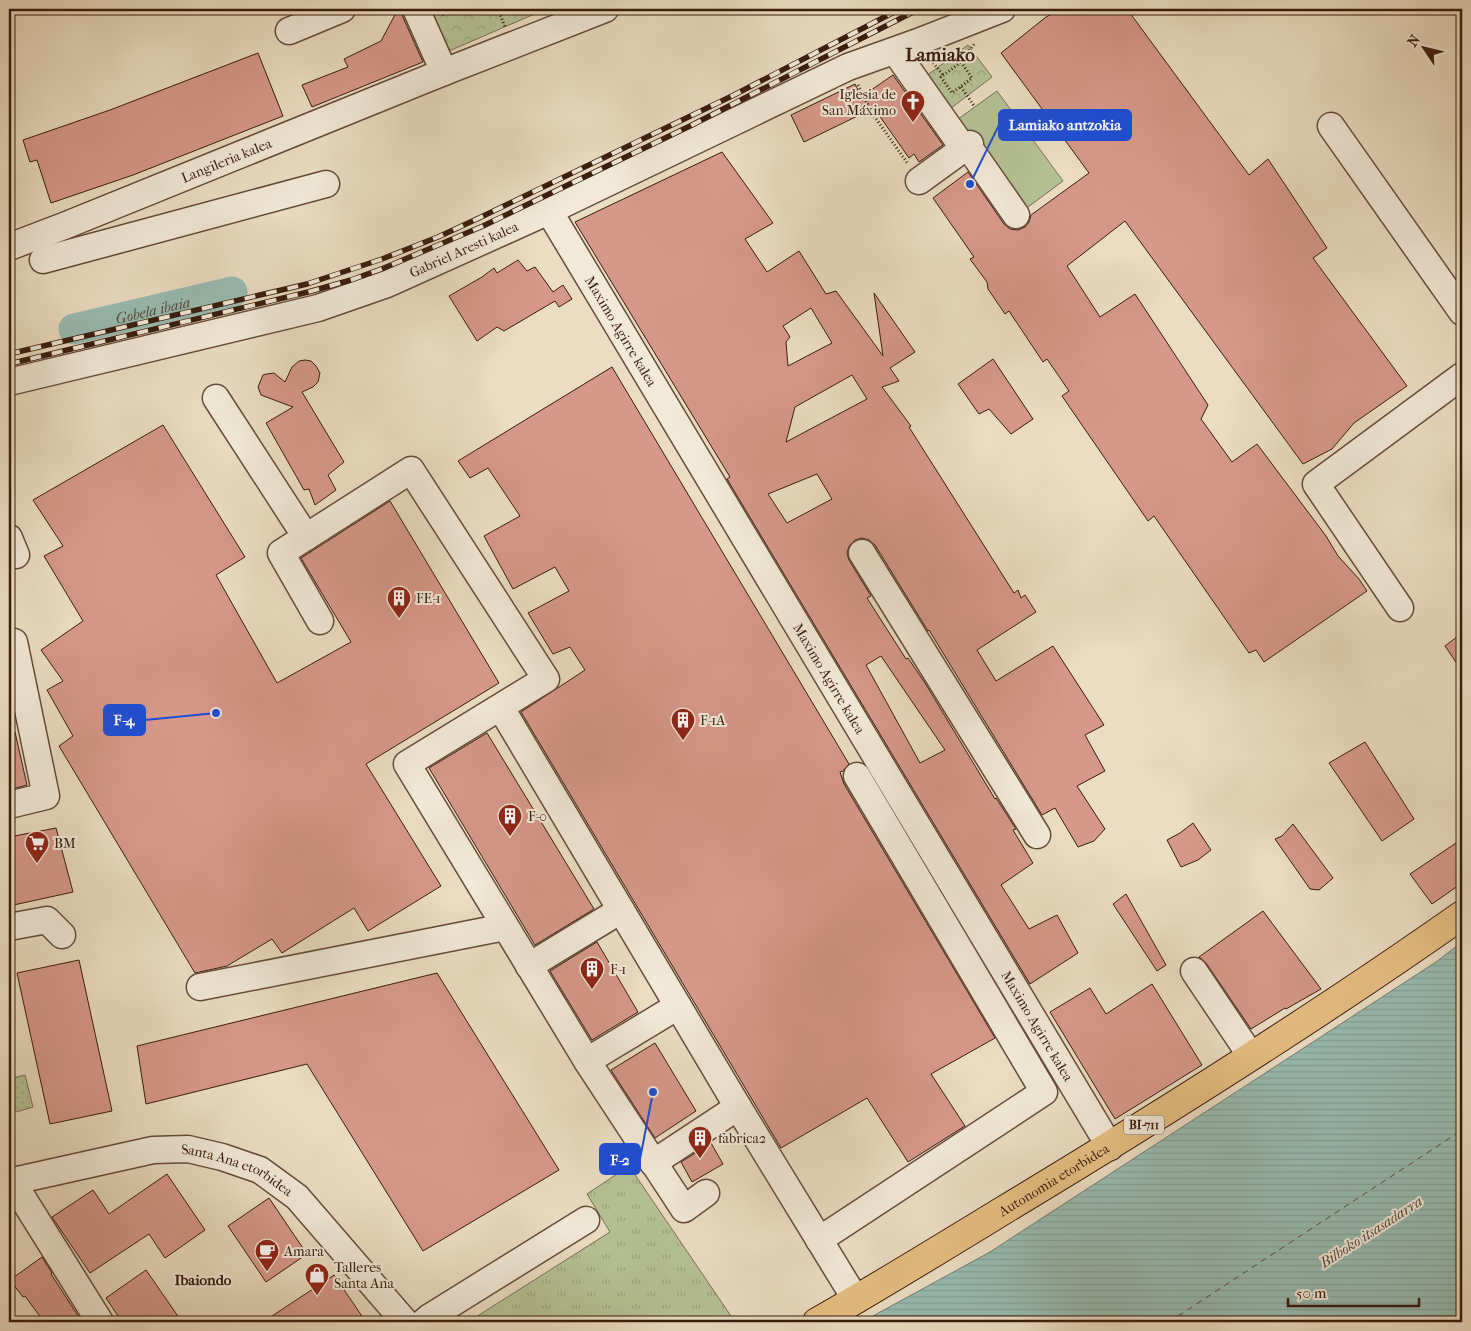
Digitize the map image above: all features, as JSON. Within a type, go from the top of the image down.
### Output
[{"type":"main road","name":"Autonomia etorbidea","points":[[817,1322],[1110,1147],[1404,956],[1462,915]]},
{"type":"street","points":[[289,31],[342,9]]},
{"type":"street","points":[[416,9],[444,72]]},
{"type":"street","name":"Gabriel Aresti kalea","points":[[9,382],[318,308],[387,284],[549,211],[848,67],[1002,9]]},
{"type":"street","name":"Langileria kalea","points":[[9,247],[42,258],[444,72],[591,11]]},
{"type":"street","points":[[895,50],[1016,215]]},
{"type":"street","points":[[1331,126],[1462,312]]},
{"type":"street","points":[[919,181],[967,146]]},
{"type":"street","points":[[42,258],[326,184]]},
{"type":"street","name":"Maximo Agirre kalea","points":[[549,211],[1110,1147]]},
{"type":"street","points":[[1400,608],[1316,484],[1462,376]]},
{"type":"street","points":[[216,398],[306,537]]},
{"type":"street","points":[[320,621],[281,553],[411,470],[546,680],[407,764],[587,1061],[684,1208],[706,1193]]},
{"type":"street","points":[[862,553],[1037,835]]},
{"type":"street","points":[[9,643],[14,642],[46,796],[9,805]]},
{"type":"street","points":[[501,708],[738,1107],[856,1300]]},
{"type":"street","points":[[820,1240],[1044,1092],[857,776]]},
{"type":"street","points":[[529,966],[621,910]]},
{"type":"street","points":[[9,927],[47,920],[62,935]]},
{"type":"street","points":[[200,987],[505,927]]},
{"type":"street","points":[[1194,971],[1252,1056]]},
{"type":"street","points":[[587,1061],[678,1006]]},
{"type":"street","points":[[654,1162],[738,1107]]},
{"type":"street","name":"Santa Ana etorbidea","points":[[100,1322],[11,1181],[153,1150],[188,1149],[222,1157],[260,1170],[297,1197],[404,1322]]},
{"type":"street","points":[[424,1322],[586,1220]]},
{"type":"path","points":[[961,62],[972,78],[961,87],[952,93],[941,77],[961,62]]},
{"type":"path","points":[[848,67],[872,113],[919,181]]},
{"type":"path","points":[[961,87],[975,107]]},
{"type":"green space","points":[[405,9],[546,9],[426,61]]},
{"type":"green space","points":[[968,45],[992,77],[946,112],[922,79]]},
{"type":"green space","points":[[997,91],[1063,181],[1020,213],[954,122]]},
{"type":"green space","points":[[25,1075],[33,1107],[9,1114],[9,1079]]},
{"type":"green space","points":[[629,1166],[735,1322],[468,1322],[610,1232],[587,1194]]},
{"type":"water","name":"Bilboko itsasadarra","points":[[1462,942],[1462,1322],[862,1322],[990,1252],[1436,962]]},
{"type":"building","points":[[398,9],[401,9],[423,62],[312,107],[302,85],[348,67],[344,59],[381,41]]},
{"type":"building","points":[[1061,9],[1127,9],[1249,175],[1268,159],[1327,248],[1313,258],[1407,386],[1354,423],[1332,449],[1303,464],[1125,221],[1067,266],[1100,317],[1135,294],[1208,405],[1201,419],[1232,462],[1257,444],[1326,536],[1338,556],[1367,591],[1264,662],[1256,650],[1249,653],[1154,516],[1148,521],[1062,396],[1069,391],[1047,359],[1043,362],[1009,311],[1005,314],[988,289],[987,282],[970,259],[974,257],[933,198],[968,172],[1004,224],[1010,229],[1018,230],[1025,227],[1031,215],[1089,173],[1001,53],[1046,17]]},
{"type":"building","points":[[258,53],[283,116],[133,175],[51,203],[37,160],[30,162],[23,140],[110,110]]},
{"type":"building","points":[[893,75],[943,145],[919,162],[914,154],[909,158],[874,108],[804,142],[791,115],[855,84],[861,97]]},
{"type":"building","points":[[722,152],[773,223],[745,239],[767,272],[799,251],[826,294],[836,291],[883,356],[874,293],[915,352],[890,368],[899,381],[882,387],[911,426],[909,427],[1014,593],[1018,590],[1021,598],[1025,595],[1036,612],[977,650],[996,681],[1053,646],[1104,725],[1085,735],[1105,771],[1077,786],[1105,829],[1094,841],[1078,847],[1055,808],[1042,815],[875,545],[869,540],[862,538],[855,540],[849,546],[847,553],[849,560],[871,596],[867,598],[906,659],[908,658],[925,683],[995,799],[1016,829],[1013,830],[1033,863],[1001,885],[1029,929],[1057,915],[1078,953],[1030,984],[727,479],[730,477],[575,222]],"holes":[[[811,308],[832,343],[788,366],[786,342],[790,337],[783,326]],[[852,375],[867,399],[786,442],[795,407]],[[817,474],[832,499],[787,523],[768,494]],[[881,656],[945,750],[920,763],[866,665]]]},
{"type":"building","points":[[518,260],[527,271],[535,267],[553,292],[563,285],[572,299],[559,307],[555,301],[504,331],[497,327],[477,341],[449,296],[494,268],[497,273]]},
{"type":"building","points":[[993,359],[1033,419],[1011,434],[989,409],[979,414],[958,384]]},
{"type":"building","points":[[299,361],[311,361],[320,373],[318,382],[313,387],[302,392],[344,462],[328,475],[336,490],[315,505],[309,489],[304,490],[266,423],[293,407],[261,395],[258,387],[263,375],[267,374],[274,373],[285,382],[292,367]]},
{"type":"building","name":"F-1A","points":[[612,367],[849,764],[840,772],[844,784],[995,1038],[931,1074],[965,1126],[908,1162],[867,1098],[781,1148],[521,712],[585,670],[570,647],[553,654],[528,613],[569,591],[555,567],[513,589],[484,536],[520,516],[488,468],[470,478],[458,461]]},
{"type":"building","points":[[163,425],[245,557],[216,575],[277,683],[351,642],[301,558],[390,501],[499,683],[366,764],[441,886],[368,931],[354,908],[282,953],[272,939],[227,966],[195,973],[59,746],[73,736],[47,690],[63,681],[41,650],[83,621],[44,556],[63,546],[33,500]]},
{"type":"building","points":[[1462,633],[1462,671],[1445,646]]},
{"type":"building","points":[[9,732],[15,732],[27,785],[9,790]]},
{"type":"building","name":"F-0","points":[[487,733],[594,909],[535,945],[429,768]]},
{"type":"building","points":[[1365,742],[1414,819],[1382,841],[1329,763]]},
{"type":"building","points":[[1193,823],[1211,850],[1198,860],[1181,867],[1167,840]]},
{"type":"building","points":[[1293,824],[1333,878],[1319,890],[1310,889],[1275,839],[1282,836]]},
{"type":"building","name":"BM","points":[[56,828],[73,892],[9,906],[9,837]]},
{"type":"building","points":[[1462,839],[1462,883],[1432,904],[1410,874]]},
{"type":"building","points":[[1126,894],[1166,965],[1157,971],[1113,904]]},
{"type":"building","points":[[1263,911],[1321,989],[1251,1029],[1206,963],[1199,957]]},
{"type":"building","name":"F-1","points":[[597,942],[638,1012],[592,1040],[550,971]]},
{"type":"building","points":[[79,960],[112,1111],[50,1124],[17,973]]},
{"type":"building","points":[[437,973],[559,1170],[423,1251],[307,1064],[146,1104],[137,1046]]},
{"type":"building","points":[[1152,984],[1202,1065],[1115,1119],[1050,1012],[1090,988],[1106,1014]]},
{"type":"building","points":[[655,1043],[696,1111],[655,1138],[611,1070]]},
{"type":"building","name":"fabrica2","points":[[711,1143],[723,1164],[692,1182],[681,1162]]},
{"type":"building","points":[[167,1174],[205,1230],[165,1258],[149,1234],[90,1273],[52,1217],[93,1190],[109,1214]]},
{"type":"building","points":[[269,1198],[307,1254],[266,1282],[228,1226]]},
{"type":"building","points":[[42,1257],[82,1322],[44,1322],[25,1296],[23,1297],[10,1280]]},
{"type":"building","points":[[146,1270],[182,1322],[122,1322],[106,1298]]},
{"type":"building","points":[[334,1275],[366,1322],[263,1322]]},
{"type":"waterway","name":"Gobela ibaia","points":[[74,329],[232,292]]},
{"type":"ferry route","points":[[1169,1322],[1462,1130]]},
{"type":"railway","points":[[9,354],[307,284],[382,259],[438,237],[479,218],[734,95],[900,9]]},
{"type":"railway","points":[[9,364],[308,292],[351,280],[384,268],[483,226],[690,126],[919,9]]},
{"type":"place","name":"Iglesia de San Máximo","points":[[913,123]]},
{"type":"place","name":"Lamiako antzokia","points":[[970,184]]},
{"type":"place","name":"FE-1","points":[[399,619]]},
{"type":"place","name":"F-4","points":[[216,713]]},
{"type":"place","name":"F-1A","points":[[683,741]]},
{"type":"place","name":"F-0","points":[[510,837]]},
{"type":"place","name":"BM","points":[[37,864]]},
{"type":"place","name":"F-1","points":[[592,990]]},
{"type":"place","name":"F-2","points":[[653,1092]]},
{"type":"place","name":"fabrica2","points":[[700,1159]]},
{"type":"place","name":"Amara","points":[[267,1272]]},
{"type":"place","name":"Talleres Santa Ana","points":[[317,1296]]},
{"type":"district","name":"Lamiako","points":[[940,55]]},
{"type":"district","name":"Ibaiondo","points":[[203,1280]]}]
